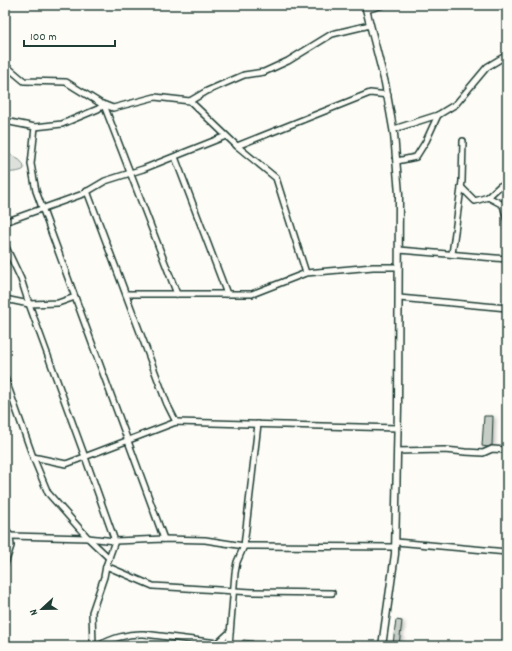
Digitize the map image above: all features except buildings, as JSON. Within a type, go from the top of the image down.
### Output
[{"type":"street","points":[[382,646],[396,545],[399,194],[394,129],[386,83],[365,8],[383,5]]},
{"type":"street","points":[[5,65],[24,80],[66,82],[100,104],[113,108],[155,97],[190,101],[207,91],[244,75],[264,72],[282,64],[332,34],[370,25]]},
{"type":"street","points":[[394,129],[438,115],[456,104],[487,67],[507,55]]},
{"type":"street","points":[[237,146],[370,93],[388,95]]},
{"type":"street","points":[[190,101],[237,146],[276,178],[306,273]]},
{"type":"street","points":[[5,121],[35,127],[62,124],[104,105]]},
{"type":"street","points":[[104,105],[177,294]]},
{"type":"street","points":[[397,161],[416,157],[426,141],[438,115]]},
{"type":"street","points":[[35,127],[31,164],[36,191],[164,539]]},
{"type":"street","points":[[5,222],[87,191],[105,181],[131,173],[226,136]]},
{"type":"street","points":[[452,254],[461,187],[464,141]]},
{"type":"street","points":[[175,156],[227,294]]},
{"type":"street","points":[[461,187],[475,200],[488,197],[500,186],[507,184]]},
{"type":"street","points":[[87,191],[167,404],[176,422]]},
{"type":"street","points":[[488,197],[503,205],[507,220]]},
{"type":"street","points":[[5,245],[21,279],[115,541],[92,612],[93,646]]},
{"type":"street","points":[[399,250],[507,259]]},
{"type":"street","points":[[126,294],[252,294],[306,273],[372,267],[399,267]]},
{"type":"street","points":[[5,299],[29,304],[58,303],[75,297]]},
{"type":"street","points":[[399,298],[507,308]]},
{"type":"street","points":[[5,378],[33,457],[48,493],[88,538],[109,558]]},
{"type":"street","points":[[33,457],[66,464],[176,422],[398,428]]},
{"type":"street","points":[[229,646],[234,573],[244,546],[258,424]]},
{"type":"street","points":[[397,451],[444,450],[483,453],[492,449],[507,450]]},
{"type":"street","points":[[5,527],[10,536],[11,546],[5,564]]},
{"type":"street","points":[[10,536],[88,538],[115,541],[164,539],[205,540],[244,546],[396,545],[507,552]]},
{"type":"street","points":[[106,566],[153,586],[233,591],[332,592]]},
{"type":"street","points":[[97,646],[108,640],[133,633],[218,644],[230,632]]},
{"type":"shaded area","points":[[5,149],[9,154],[23,164],[24,169],[5,174]]}]
